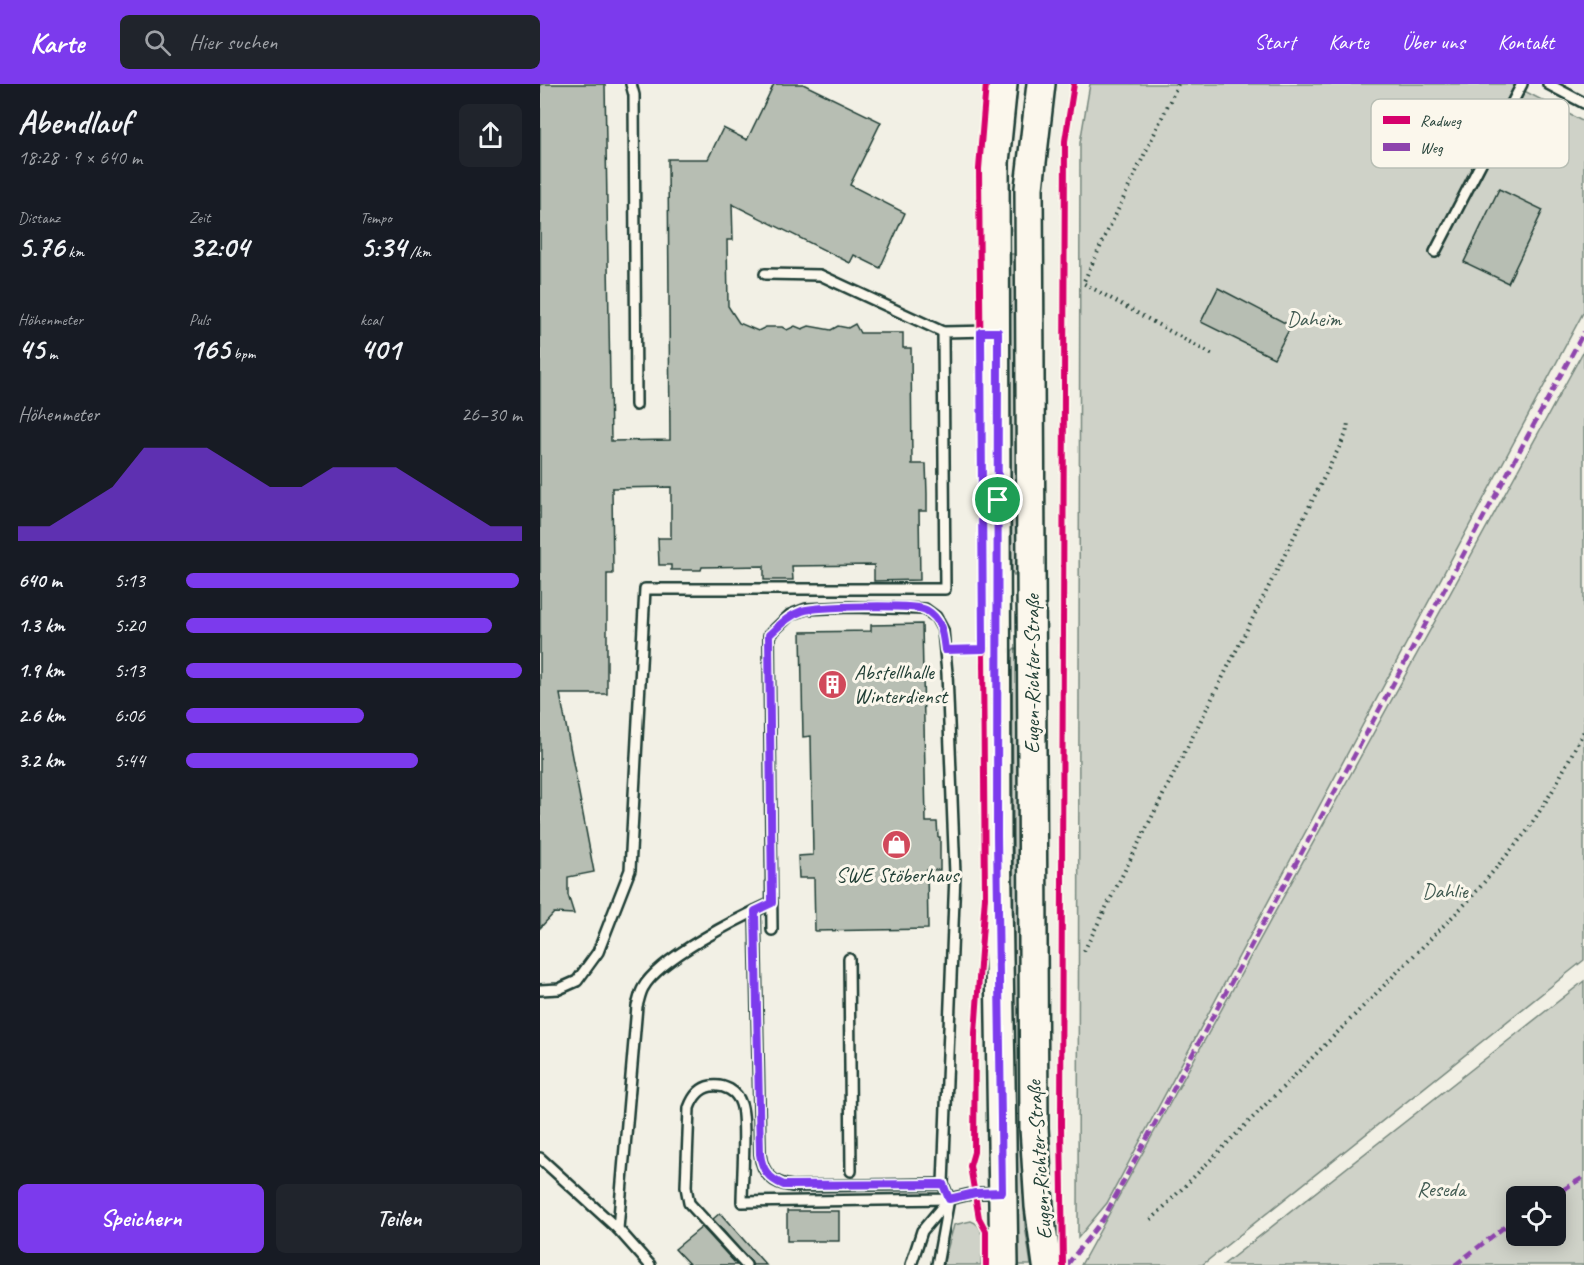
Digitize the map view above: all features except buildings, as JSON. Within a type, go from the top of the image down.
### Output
[{"type":"main road","name":"Eugen-Richter-Straße","points":[[1003,84],[995,162],[998,332],[997,836],[1004,1265]]},
{"type":"main road","name":"Eugen-Richter-Straße","points":[[1041,84],[1029,200],[1034,1128],[1039,1206],[1047,1265]]},
{"type":"lane","points":[[632,84],[634,95],[636,405]]},
{"type":"lane","points":[[1514,99],[1522,84]]},
{"type":"lane","points":[[1548,84],[1584,103]]},
{"type":"lane","points":[[1435,252],[1478,168]]},
{"type":"lane","points":[[765,274],[820,275],[943,332],[998,332]]},
{"type":"lane","points":[[540,990],[559,989],[577,981],[598,952],[630,870],[645,589],[945,589],[943,332]]},
{"type":"lane","points":[[772,930],[769,635],[790,615],[806,609],[850,607],[925,609],[936,617],[943,630],[953,791],[955,885],[943,1184],[949,1199],[937,1265]]},
{"type":"lane","points":[[618,1228],[637,1006],[644,986],[673,959],[724,926],[772,903]]},
{"type":"lane","points":[[755,911],[760,1154],[764,1170],[776,1182],[792,1185],[943,1184]]},
{"type":"lane","points":[[849,959],[851,1171]]},
{"type":"lane","points":[[746,1265],[689,1203],[686,1187],[689,1108],[692,1100],[705,1088],[714,1086],[731,1090],[741,1104],[742,1202],[949,1199],[975,1193],[1002,1192]]},
{"type":"lane","points":[[540,1158],[618,1228],[650,1265]]},
{"type":"lane","points":[[911,1265],[922,1231],[949,1199]]},
{"type":"path","points":[[1178,84],[1083,283],[1213,355]]},
{"type":"path","points":[[1084,951],[1346,434],[1348,423]]},
{"type":"path","points":[[1151,1220],[1470,899],[1527,831],[1553,790],[1584,731]]},
{"type":"green space","name":"Daheim","points":[[1090,84],[1511,84],[1540,99],[1371,99],[1371,168],[1569,168],[1569,114],[1584,122],[1584,311],[1107,1203],[1078,1238],[1080,143]]},
{"type":"green space","points":[[1009,254],[1015,254],[1017,571],[1014,575],[1012,571]]},
{"type":"green space","name":"Dahlie","points":[[1584,350],[1584,960],[1202,1265],[1081,1265]]},
{"type":"green space","points":[[1015,648],[1018,651],[1022,1155],[1025,1226],[1031,1265],[1016,1265],[1012,651]]},
{"type":"green space","name":"Reseda","points":[[1584,981],[1584,1265],[1223,1265]]},
{"type":"green space","points":[[971,1221],[980,1228],[982,1234],[981,1265],[943,1265],[954,1225]]},
{"type":"marked path","points":[[1067,1265],[1103,1219],[1584,332]]},
{"type":"marked path","points":[[1566,1188],[1584,1177]]},
{"type":"marked path","points":[[1455,1265],[1506,1226]]},
{"type":"cycle path","points":[[986,84],[979,169],[985,897],[975,1033],[974,1152],[970,1166],[979,1218],[986,1231],[986,1265]]},
{"type":"cycle path","points":[[1063,1265],[1061,1126],[1065,141],[1074,84]]},
{"type":"place","name":"Abstellhalle Winterdienst","points":[[833,684]]},
{"type":"place","name":"SWE Stöberhaus","points":[[897,844]]},
{"type":"route","points":[[981,332],[998,332],[998,500],[997,836],[1000,920],[1002,1192],[975,1193],[949,1199],[943,1184],[784,1185],[776,1182],[764,1170],[760,1154],[755,911],[772,903],[769,635],[790,615],[806,609],[906,607],[925,609],[936,617],[943,630],[945,650],[983,649],[981,332]]}]
